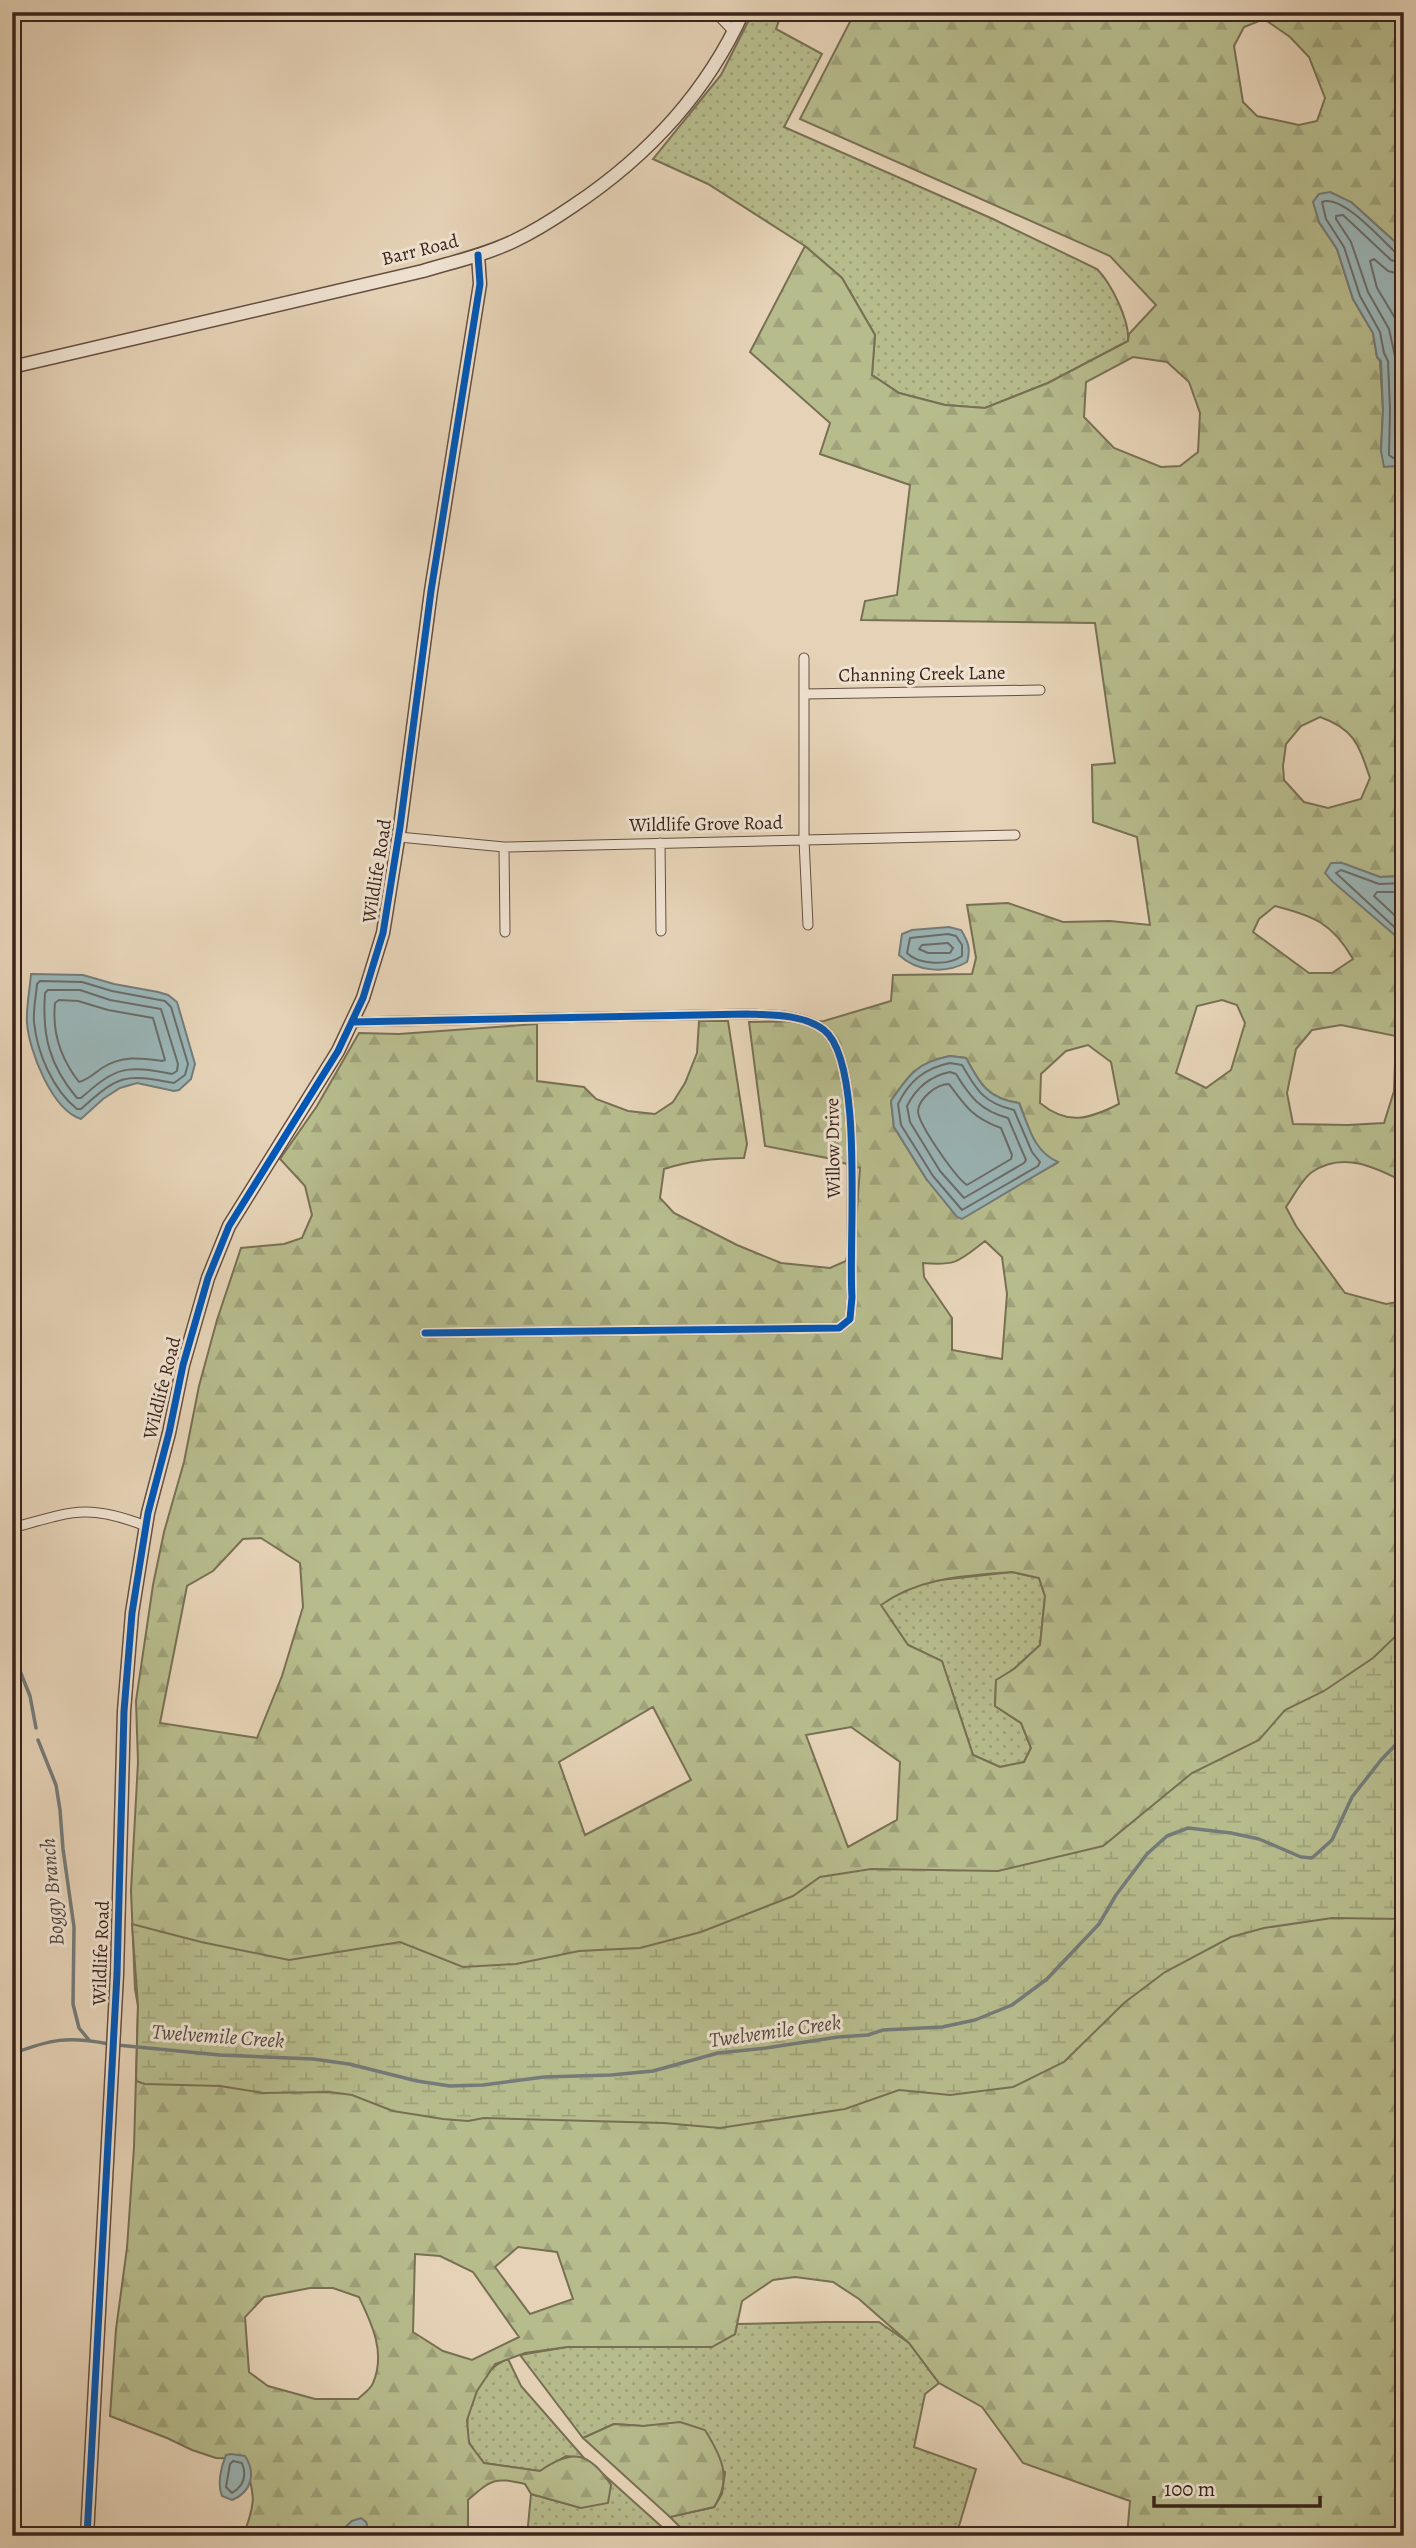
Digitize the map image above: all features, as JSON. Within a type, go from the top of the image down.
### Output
[{"type":"street","points":[[715,12],[733,32]]},
{"type":"street","name":"Barr Road","points":[[12,367],[423,271],[515,241],[545,225],[639,157],[669,126],[706,79],[718,62],[743,12]]},
{"type":"street","name":"Wildlife Road","points":[[87,2536],[113,2063],[124,1712],[132,1613],[146,1526],[183,1365],[208,1278],[229,1226],[321,1080],[352,1022],[363,998],[383,933],[399,837],[431,591],[480,284],[478,255]]},
{"type":"street","points":[[804,658],[804,840],[808,925]]},
{"type":"street","name":"Channing Creek Lane","points":[[805,694],[1040,690]]},
{"type":"street","name":"Wildlife Grove Road","points":[[399,837],[504,847],[1015,835]]},
{"type":"street","points":[[660,843],[662,931]]},
{"type":"street","points":[[504,847],[505,932]]},
{"type":"street","name":"Willow Drive","points":[[352,1022],[649,1015],[781,1016],[803,1020],[824,1030],[838,1048],[844,1069],[851,1115],[852,1297],[850,1319],[839,1328],[425,1333]]},
{"type":"street","points":[[12,1528],[69,1512],[89,1510],[122,1517],[146,1526]]},
{"type":"green space","points":[[753,12],[782,12],[776,29],[822,54],[784,127],[993,219],[1097,269],[1118,303],[1126,323],[1128,341],[1048,383],[985,408],[945,405],[899,393],[872,375],[875,335],[842,278],[805,246],[708,184],[653,159],[721,75]]},
{"type":"green space","points":[[855,12],[1393,12],[1404,26],[1404,250],[1351,202],[1319,222],[1337,249],[1353,299],[1373,333],[1380,361],[1383,410],[1381,451],[1395,466],[1404,460],[1404,876],[1380,877],[1342,863],[1400,942],[1404,943],[1404,1182],[1359,1163],[1335,1163],[1308,1175],[1286,1207],[1296,1226],[1345,1293],[1386,1304],[1404,1301],[1404,2536],[1127,2536],[1130,2501],[1023,2463],[982,2407],[939,2383],[909,2343],[859,2299],[833,2282],[795,2277],[773,2280],[742,2301],[735,2334],[712,2347],[567,2347],[525,2353],[495,2364],[477,2391],[467,2420],[469,2443],[484,2463],[540,2471],[562,2459],[579,2457],[595,2465],[611,2485],[608,2503],[581,2508],[531,2494],[525,2484],[500,2480],[488,2484],[468,2500],[468,2536],[370,2536],[366,2522],[352,2521],[336,2536],[243,2536],[251,2514],[253,2498],[243,2459],[216,2458],[110,2416],[134,2147],[138,2006],[131,1891],[138,1762],[136,1701],[153,1585],[164,1532],[184,1462],[199,1386],[241,1248],[284,1244],[302,1238],[312,1215],[305,1186],[280,1159],[317,1106],[359,1033],[399,1034],[537,1024],[537,1081],[584,1087],[596,1099],[628,1111],[655,1114],[673,1102],[685,1083],[697,1053],[699,1021],[728,1021],[747,1144],[744,1158],[704,1160],[664,1169],[660,1198],[674,1213],[737,1245],[781,1263],[830,1268],[846,1261],[857,1210],[860,1168],[827,1158],[765,1146],[749,1022],[824,1021],[891,1001],[893,975],[972,974],[976,958],[967,905],[1008,903],[1063,922],[1110,921],[1150,925],[1137,837],[1093,822],[1092,765],[1115,763],[1095,623],[861,620],[865,601],[897,595],[910,485],[820,454],[830,423],[750,352],[805,246],[842,278],[875,335],[872,375],[899,393],[945,405],[985,408],[1048,383],[1128,341],[1129,334],[1156,305],[1110,256],[800,119]],"holes":[[[1264,19],[1290,37],[1309,57],[1325,98],[1317,121],[1299,125],[1257,116],[1243,102],[1234,46],[1244,27]],[[1133,357],[1167,362],[1189,382],[1200,413],[1198,452],[1180,466],[1161,467],[1114,448],[1084,417],[1086,382]],[[1320,717],[1341,727],[1354,740],[1370,778],[1361,799],[1328,808],[1304,802],[1284,780],[1286,744],[1301,726]],[[1275,906],[1301,913],[1321,923],[1337,937],[1353,959],[1332,973],[1309,973],[1253,932],[1259,919]],[[1222,1000],[1237,1005],[1245,1023],[1231,1070],[1206,1088],[1176,1073],[1197,1006]],[[1341,1025],[1396,1036],[1394,1091],[1384,1123],[1293,1124],[1287,1093],[1296,1049],[1312,1030]],[[1088,1045],[1111,1062],[1119,1104],[1079,1118],[1060,1115],[1040,1103],[1041,1074],[1066,1051]],[[950,1056],[966,1058],[986,1089],[1000,1098],[1019,1103],[1037,1145],[1057,1163],[1011,1189],[927,1180],[894,1127],[891,1101],[909,1077],[922,1066]],[[985,1241],[1002,1257],[1007,1294],[1002,1359],[952,1350],[952,1318],[924,1277],[923,1263],[943,1264],[963,1258]],[[261,1538],[300,1563],[303,1607],[282,1676],[257,1738],[160,1723],[187,1586],[213,1571],[243,1539]],[[1012,1572],[1039,1578],[1045,1596],[1040,1645],[1014,1669],[996,1680],[995,1706],[1021,1723],[1031,1748],[1024,1762],[1000,1767],[973,1755],[942,1661],[908,1645],[881,1605],[927,1583]],[[653,1707],[691,1780],[585,1835],[559,1762]],[[851,1727],[900,1762],[897,1820],[848,1847],[806,1735]],[[518,2247],[557,2252],[573,2299],[530,2314],[495,2267]],[[415,2254],[440,2256],[473,2272],[519,2337],[472,2360],[443,2351],[413,2332]],[[310,2288],[333,2288],[359,2297],[373,2328],[378,2361],[372,2385],[358,2399],[315,2399],[268,2386],[249,2372],[245,2317],[264,2297]]]},
{"type":"green space","points":[[1012,1572],[1039,1578],[1045,1596],[1040,1645],[1014,1669],[996,1681],[995,1706],[1021,1723],[1031,1748],[1024,1762],[1000,1767],[973,1755],[942,1662],[908,1645],[880,1605],[911,1586]]},
{"type":"green space","points":[[1404,1628],[1404,1919],[1332,1918],[1264,1928],[1231,1937],[1165,1972],[1124,2003],[1064,2062],[1013,2087],[950,2095],[899,2090],[845,2109],[720,2128],[664,2123],[443,2119],[393,2111],[352,2095],[330,2092],[263,2093],[220,2086],[145,2084],[136,2081],[138,2006],[132,1924],[201,1942],[289,1960],[400,1942],[463,1967],[516,1964],[579,1951],[640,1948],[701,1932],[793,1896],[820,1877],[871,1869],[998,1871],[1103,1846],[1192,1773],[1259,1740],[1285,1710],[1324,1691],[1373,1658]]},
{"type":"green space","points":[[879,2322],[909,2343],[939,2383],[925,2394],[914,2447],[976,2469],[956,2536],[689,2536],[670,2517],[714,2507],[722,2494],[725,2472],[643,2426],[614,2424],[583,2438],[520,2355],[567,2347],[711,2347],[735,2334],[737,2324]]},
{"type":"green space","points":[[508,2359],[521,2386],[584,2458],[566,2456],[540,2471],[484,2463],[475,2452],[468,2439],[467,2428],[471,2404],[489,2372]]},
{"type":"green space","points":[[680,2422],[705,2430],[720,2458],[724,2477],[720,2496],[714,2507],[670,2517],[583,2438],[614,2424],[643,2426]]},
{"type":"green space","points":[[603,2474],[672,2536],[527,2536],[531,2494],[581,2508],[611,2485]]},
{"type":"water","points":[[1330,192],[1351,202],[1404,250],[1404,460],[1395,466],[1384,467],[1381,451],[1381,361],[1377,357],[1373,333],[1353,299],[1337,249],[1319,222],[1313,202],[1319,194]]},
{"type":"water","points":[[1331,863],[1342,863],[1380,877],[1404,876],[1404,943],[1332,881],[1325,873]]},
{"type":"water","points":[[949,927],[961,930],[969,949],[967,962],[941,970],[914,965],[899,955],[902,934],[912,930]]},
{"type":"water","points":[[31,974],[83,975],[168,995],[177,1002],[195,1064],[191,1079],[174,1091],[137,1083],[120,1088],[81,1119],[70,1113],[52,1092],[32,1049],[27,1017]]},
{"type":"water","points":[[950,1056],[966,1058],[981,1083],[992,1094],[1019,1103],[1037,1145],[1058,1162],[962,1219],[957,1217],[927,1180],[894,1127],[891,1101],[915,1071],[930,1062]]},
{"type":"water","points":[[226,2455],[245,2456],[251,2475],[248,2487],[232,2500],[222,2496],[220,2486],[224,2460]]},
{"type":"water","points":[[361,2518],[366,2522],[370,2536],[336,2536],[352,2521]]},
{"type":"waterway","name":"Boggy Branch","points":[[12,1637],[19,1652],[20,1671],[30,1696],[36,1728]]},
{"type":"waterway","name":"Twelvemile Creek","points":[[117,2045],[220,2055],[313,2059],[450,2086],[653,2071],[718,2053],[868,2035],[883,2030],[942,2027],[975,2020],[1012,2005],[1047,1979],[1099,1924],[1116,1895],[1147,1854],[1167,1836],[1188,1828],[1231,1833],[1259,1839],[1301,1857],[1312,1858],[1332,1840],[1352,1797],[1404,1736]]},
{"type":"waterway","name":"Boggy Branch","points":[[38,1740],[56,1785],[74,1927],[73,2004],[79,2028],[89,2040]]},
{"type":"waterway","name":"Twelvemile Creek","points":[[12,2054],[60,2040],[109,2044]]},
{"type":"cycle path","points":[[87,2536],[117,1974],[124,1711],[132,1613],[148,1513],[183,1365],[208,1278],[229,1226],[338,1051],[363,998],[383,933],[400,827],[431,591],[480,284],[478,255]]},
{"type":"cycle path","points":[[352,1022],[747,1014],[787,1016],[807,1021],[824,1030],[837,1048],[845,1078],[852,1155],[852,1297],[850,1319],[839,1328],[425,1333]]}]
